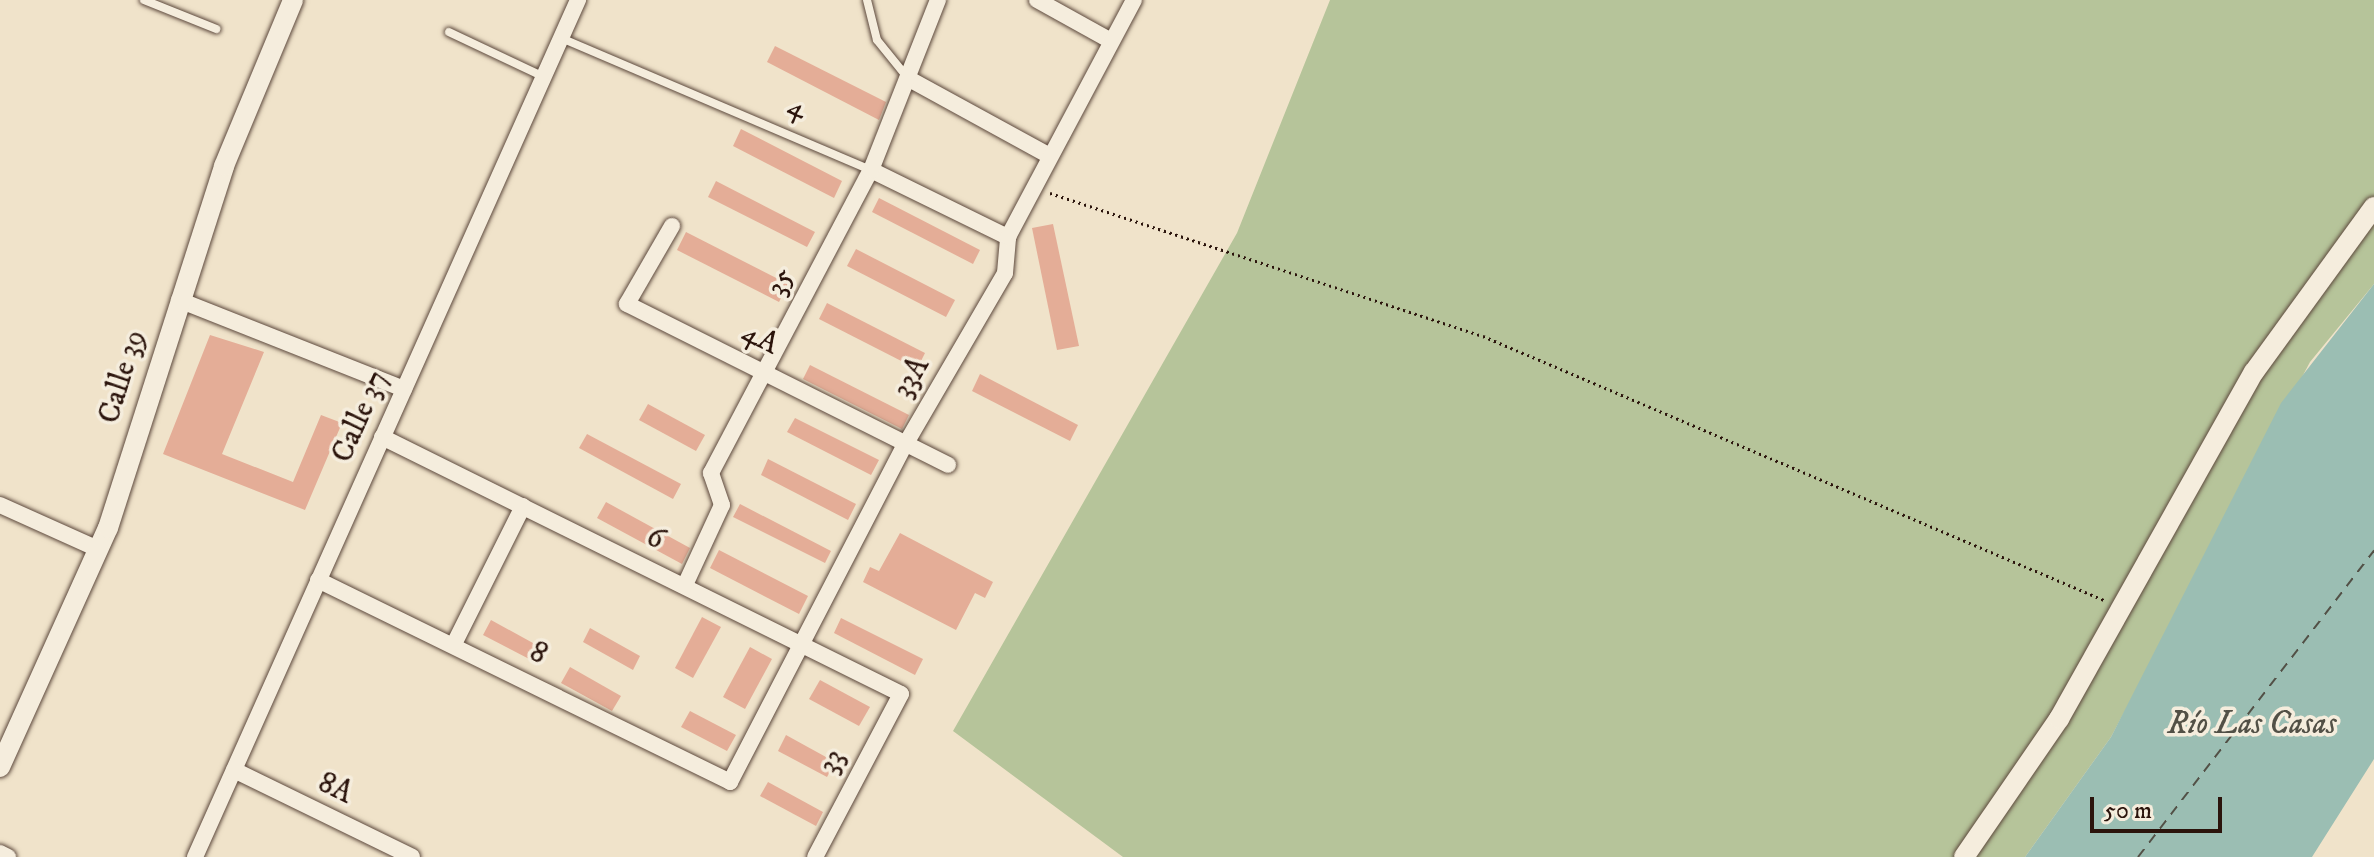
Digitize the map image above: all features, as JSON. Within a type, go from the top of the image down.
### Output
[{"type":"street","name":"Calle 39","points":[[0,767],[98,549],[179,300],[293,0]]},
{"type":"street","name":"Calle 37","points":[[195,857],[578,0]]},
{"type":"street","name":"35","points":[[685,585],[722,505],[711,473],[871,170],[911,80],[938,0]]},
{"type":"street","points":[[1037,0],[1111,41]]},
{"type":"street","name":"33A","points":[[730,782],[905,445],[1005,273],[1008,237],[1134,0]]},
{"type":"street","points":[[911,80],[1050,156]]},
{"type":"street","name":"4","points":[[871,170],[1008,237]]},
{"type":"street","points":[[1964,857],[2059,719],[2254,372],[2374,207]]},
{"type":"street","name":"4A","points":[[672,226],[627,304],[948,465]]},
{"type":"street","points":[[179,300],[404,389]]},
{"type":"street","name":"6","points":[[382,437],[901,694]]},
{"type":"street","points":[[0,505],[98,549]]},
{"type":"street","points":[[455,642],[523,506]]},
{"type":"street","name":"8","points":[[318,580],[455,642],[730,782]]},
{"type":"street","name":"33","points":[[815,857],[901,694]]},
{"type":"street","name":"8A","points":[[234,770],[412,857]]},
{"type":"street","points":[[0,853],[8,857]]},
{"type":"lane","points":[[144,0],[216,29]]},
{"type":"lane","points":[[867,0],[877,40],[911,80]]},
{"type":"lane","points":[[449,32],[544,77]]},
{"type":"lane","name":"4","points":[[561,38],[871,170]]},
{"type":"path","points":[[1033,187],[1483,336],[2120,607]]},
{"type":"green space","points":[[1330,0],[2374,0],[2374,284],[2310,362],[2111,737],[2025,857],[1123,857],[953,731],[1237,233]]},
{"type":"water","name":"Río Las Casas","points":[[2374,284],[2374,759],[2312,857],[2025,857],[2111,737],[2281,403]]},
{"type":"building","points":[[775,46],[886,102],[879,120],[767,62]]},
{"type":"building","points":[[741,129],[842,181],[834,198],[733,146]]},
{"type":"building","points":[[716,181],[815,232],[807,247],[708,197]]},
{"type":"building","points":[[879,198],[980,250],[973,264],[872,212]]},
{"type":"building","points":[[1053,224],[1079,346],[1057,350],[1032,228]]},
{"type":"building","points":[[686,232],[788,284],[779,302],[677,250]]},
{"type":"building","points":[[856,249],[955,300],[946,317],[847,266]]},
{"type":"building","points":[[827,303],[925,353],[917,369],[819,319]]},
{"type":"building","points":[[210,335],[264,352],[222,454],[293,482],[321,415],[342,423],[305,510],[163,454]]},
{"type":"building","points":[[810,365],[909,415],[902,429],[803,379]]},
{"type":"building","points":[[980,374],[1078,425],[1070,441],[972,391]]},
{"type":"building","points":[[648,404],[705,435],[696,451],[639,420]]},
{"type":"building","points":[[795,418],[879,460],[871,475],[787,432]]},
{"type":"building","points":[[587,434],[681,484],[673,499],[579,448]]},
{"type":"building","points":[[768,459],[856,504],[848,520],[761,475]]},
{"type":"building","points":[[606,502],[690,548],[682,564],[597,518]]},
{"type":"building","points":[[740,504],[831,551],[825,563],[733,517]]},
{"type":"building","points":[[900,533],[993,582],[985,598],[975,593],[956,630],[863,582],[870,567],[879,571]]},
{"type":"building","points":[[719,550],[808,596],[799,614],[710,568]]},
{"type":"building","points":[[702,617],[721,627],[693,678],[675,668]]},
{"type":"building","points":[[841,618],[923,659],[915,675],[834,633]]},
{"type":"building","points":[[491,620],[542,648],[535,662],[483,635]]},
{"type":"building","points":[[590,628],[640,656],[633,670],[583,642]]},
{"type":"building","points":[[750,647],[772,659],[745,709],[723,697]]},
{"type":"building","points":[[570,667],[621,696],[612,711],[561,683]]},
{"type":"building","points":[[820,680],[870,707],[859,726],[809,699]]},
{"type":"building","points":[[690,711],[736,735],[727,751],[681,727]]},
{"type":"building","points":[[786,735],[835,762],[827,777],[778,751]]},
{"type":"building","points":[[768,782],[823,812],[816,826],[760,796]]},
{"type":"ferry route","points":[[2138,857],[2374,550]]}]
